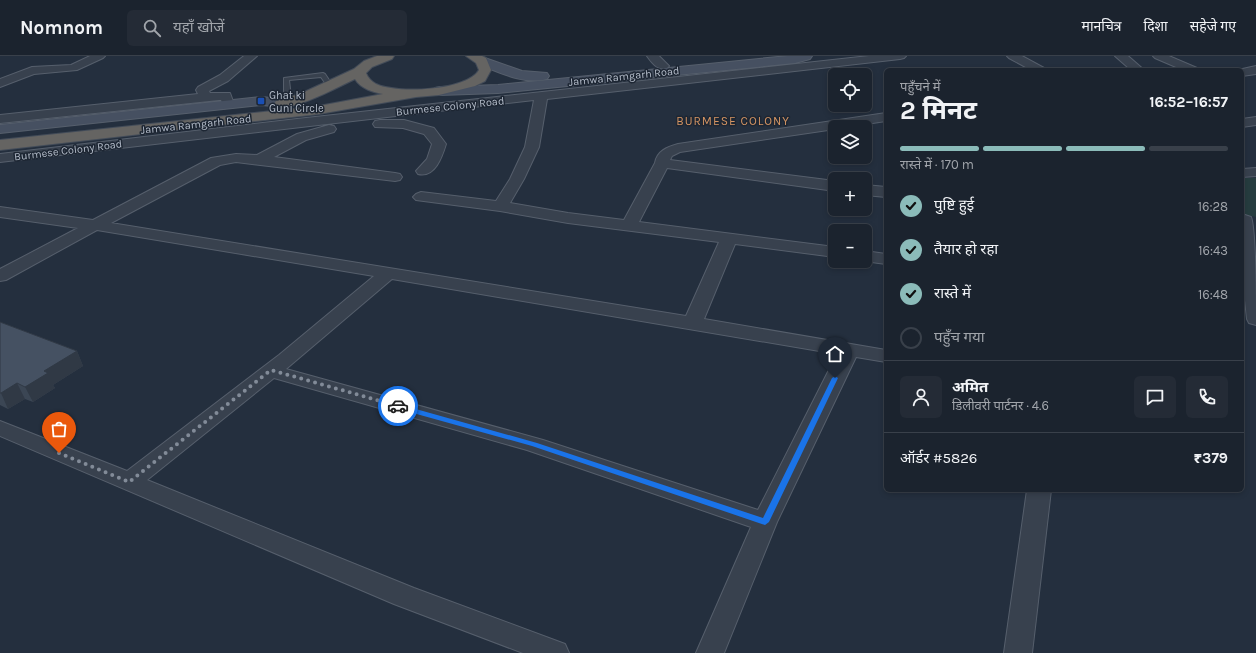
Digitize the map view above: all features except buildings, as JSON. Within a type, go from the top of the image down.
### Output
[{"type":"highway","points":[[0,137],[252,110],[286,103],[306,97],[359,72],[374,59],[388,56]]},
{"type":"highway","points":[[359,72],[362,80],[371,87],[390,92],[418,93],[440,91],[464,86],[480,77],[485,70],[477,59]]},
{"type":"highway","name":"Jamwa Ramgarh Road","points":[[0,145],[319,110],[418,93]]},
{"type":"main road","name":"Jamwa Ramgarh Road","points":[[477,59],[520,75],[548,77],[764,56]]},
{"type":"main road","name":"Jamwa Ramgarh Road","points":[[440,91],[512,88],[806,56]]},
{"type":"main road","points":[[0,130],[228,104],[261,101],[286,103]]},
{"type":"street","points":[[0,83],[32,70],[73,68],[99,56]]},
{"type":"street","points":[[205,98],[202,90],[224,78],[250,56]]},
{"type":"street","points":[[653,56],[663,66]]},
{"type":"street","name":"Burmese Colony Road","points":[[0,158],[900,56]]},
{"type":"street","points":[[1013,56],[1036,68]]},
{"type":"street","points":[[1121,56],[1136,68]]},
{"type":"street","points":[[1162,57],[1184,56]]},
{"type":"street","points":[[1162,57],[1188,68]]},
{"type":"street","points":[[1244,72],[1256,70]]},
{"type":"street","points":[[398,112],[418,93]]},
{"type":"street","points":[[0,119],[226,96],[228,104]]},
{"type":"street","points":[[500,206],[517,179],[532,147],[541,96]]},
{"type":"street","points":[[630,225],[662,163],[662,157],[666,153],[678,148],[884,117]]},
{"type":"street","points":[[1244,123],[1256,121]]},
{"type":"street","points":[[260,160],[291,141],[317,131],[382,123],[404,124],[429,132],[439,144],[434,160],[423,171]]},
{"type":"street","points":[[204,166],[221,147],[242,130]]},
{"type":"street","points":[[0,276],[204,166],[216,161],[236,158],[260,160],[396,177]]},
{"type":"street","points":[[662,163],[828,185]]},
{"type":"street","points":[[872,191],[884,192]]},
{"type":"street","points":[[421,197],[500,206],[568,218],[828,251]]},
{"type":"street","points":[[0,212],[95,225],[884,356]]},
{"type":"street","points":[[1248,220],[1256,319]]},
{"type":"street","points":[[693,323],[729,238]]},
{"type":"street","points":[[872,257],[884,259]]},
{"type":"street","points":[[129,482],[271,370],[388,273]]},
{"type":"street","points":[[710,653],[765,522],[849,350]]},
{"type":"street","points":[[271,370],[535,445],[765,522]]},
{"type":"street","points":[[0,428],[404,596],[555,653]]},
{"type":"street","points":[[1018,653],[1039,492]]},
{"type":"lane","points":[[286,103],[288,97],[286,79],[323,75],[330,86]]},
{"type":"green space","points":[[1244,178],[1256,178],[1256,217],[1244,214]]},
{"type":"way so far","points":[[59,453],[129,482],[271,370],[398,406]]},
{"type":"place","name":"Ghat ki Guni Circle","points":[[261,101]]},
{"type":"district","name":"BURMESE COLONY","points":[[733,121]]},
{"type":"route","points":[[398,406],[535,445],[765,522],[835,378]]}]
